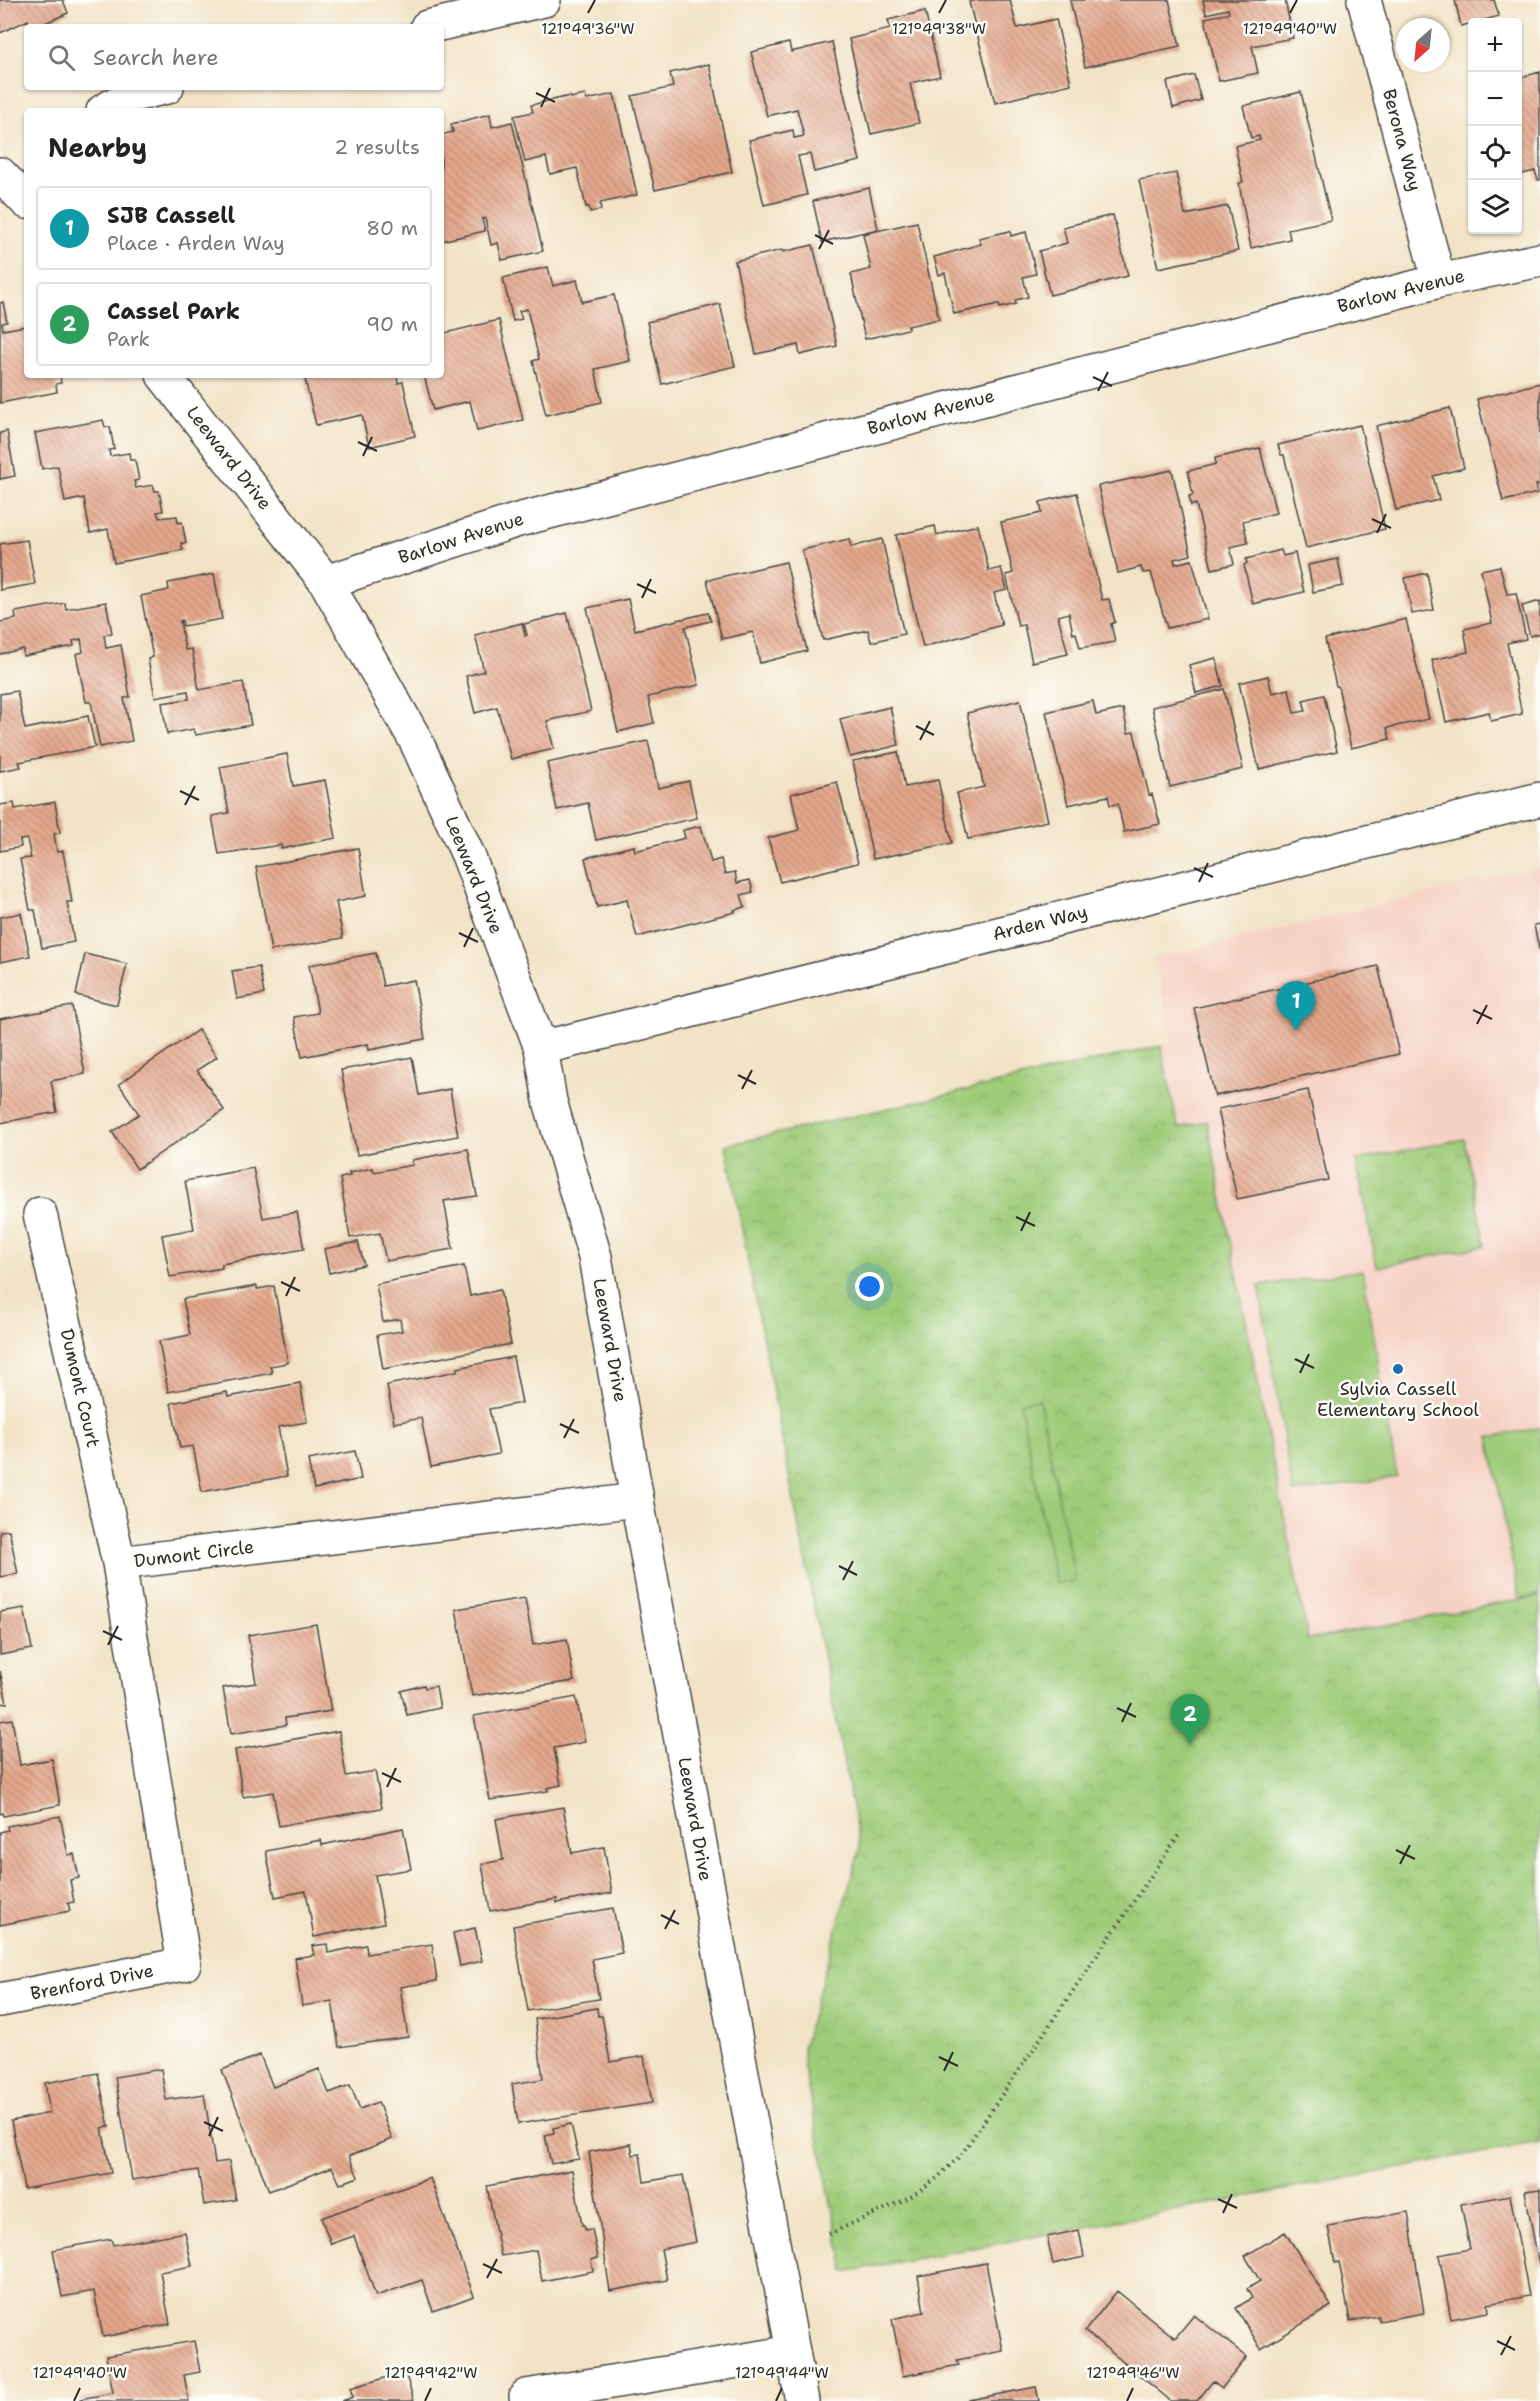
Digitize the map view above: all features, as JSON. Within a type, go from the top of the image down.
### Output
[{"type":"street","points":[[440,24],[544,0]]},
{"type":"street","name":"Berona Way","points":[[1364,0],[1439,281]]},
{"type":"street","points":[[108,108],[129,96],[154,90]]},
{"type":"street","name":"Barlow Avenue","points":[[326,582],[518,520],[1439,281],[1540,260]]},
{"type":"street","name":"Leeward Drive","points":[[165,378],[326,582],[415,739],[468,855],[541,1048],[550,1101],[596,1257],[637,1500],[802,2401]]},
{"type":"street","name":"Arden Way","points":[[541,1048],[1540,799]]},
{"type":"street","name":"Dumont Court","points":[[40,1214],[119,1563]]},
{"type":"street","name":"Dumont Circle","points":[[184,1964],[119,1563],[637,1500]]},
{"type":"street","name":"Brenford Drive","points":[[0,2000],[184,1964]]},
{"type":"street","points":[[526,2396],[794,2352]]},
{"type":"path","points":[[829,2234],[909,2198],[937,2178],[961,2155],[1181,1832]]},
{"type":"shaded area","name":"Sylvia Cassell Elementary School","points":[[1540,867],[1540,1596],[1308,1641],[1208,1121],[1178,1128],[1094,1061],[1173,1042],[1154,958]]},
{"type":"green space","points":[[1161,1046],[1178,1128],[1207,1121],[1308,1640],[1540,1596],[1540,2142],[845,2272],[803,2063],[803,2046],[860,1848],[726,1145]]},
{"type":"green space","points":[[1464,1139],[1485,1246],[1377,1267],[1356,1160]]},
{"type":"green space","points":[[1363,1270],[1397,1477],[1293,1493],[1259,1286]]},
{"type":"green space","points":[[1039,1399],[1075,1580],[1056,1584],[1020,1403]]},
{"type":"green space","points":[[1540,1428],[1540,1595],[1519,1598],[1489,1437]]},
{"type":"building","points":[[0,0],[63,0],[68,13],[43,24],[29,24],[28,20],[0,33]]},
{"type":"building","points":[[1010,0],[1017,28],[1056,19],[1071,84],[995,103],[969,2]]},
{"type":"building","points":[[1070,0],[1169,0],[1180,46],[1085,67]]},
{"type":"building","points":[[1203,0],[1285,0],[1293,38],[1252,46],[1258,73],[1219,81],[1205,18],[1229,13],[1228,9],[1206,14]]},
{"type":"building","points":[[1455,0],[1494,0],[1499,16],[1468,18],[1468,24],[1461,26]]},
{"type":"building","points":[[925,11],[940,76],[910,83],[919,123],[871,134],[849,39],[890,29],[888,20]]},
{"type":"building","points":[[832,42],[860,161],[814,172],[810,154],[798,156],[807,195],[764,205],[749,140],[793,130],[794,138],[804,136],[797,109],[767,116],[751,52],[789,43],[791,52]]},
{"type":"building","points":[[709,64],[732,172],[655,190],[632,96],[673,87],[670,73]]},
{"type":"building","points":[[1540,72],[1540,180],[1535,171],[1522,174],[1522,77]]},
{"type":"building","points":[[1194,75],[1201,100],[1173,108],[1167,82]]},
{"type":"building","points":[[1301,92],[1331,220],[1288,229],[1290,239],[1251,248],[1239,183],[1243,182],[1235,146],[1260,140],[1259,136],[1251,138],[1243,106]]},
{"type":"building","points":[[614,94],[637,195],[600,203],[601,210],[590,212],[589,207],[586,207],[577,168],[550,174],[546,157],[525,162],[514,116],[533,112],[531,105],[570,96],[570,98],[585,95],[587,100]]},
{"type":"building","points":[[490,114],[492,127],[512,122],[543,251],[502,260],[498,243],[491,245],[485,218],[482,219],[485,231],[444,240],[444,134],[453,132],[451,124]]},
{"type":"building","points":[[1176,173],[1185,215],[1228,206],[1238,251],[1158,268],[1139,180]]},
{"type":"building","points":[[869,188],[878,229],[822,242],[813,201]]},
{"type":"building","points":[[1113,215],[1128,276],[1050,295],[1039,251],[1067,243],[1063,227]]},
{"type":"building","points":[[917,222],[939,319],[865,339],[851,274],[871,269],[863,234]]},
{"type":"building","points":[[1010,231],[1011,236],[1026,232],[1036,274],[1023,277],[1028,297],[1015,300],[1016,304],[1000,308],[999,304],[954,314],[945,273],[939,275],[934,257],[981,244],[979,238]]},
{"type":"building","points":[[813,245],[837,346],[800,355],[798,345],[756,354],[735,261]]},
{"type":"building","points":[[548,267],[553,286],[577,280],[582,302],[614,295],[630,361],[595,369],[602,402],[546,415],[533,361],[539,359],[527,309],[519,311],[522,319],[513,321],[503,278]]},
{"type":"building","points":[[3,302],[7,322],[2,323],[3,330],[24,326],[24,378],[60,378],[61,383],[56,384],[57,392],[0,403],[0,303]]},
{"type":"building","points":[[720,304],[735,366],[662,384],[647,322]]},
{"type":"building","points":[[499,320],[523,420],[477,431],[470,401],[433,410],[425,378],[444,378],[444,333]]},
{"type":"building","points":[[305,378],[397,378],[398,383],[403,382],[415,436],[369,447],[362,415],[316,425]]},
{"type":"building","points":[[1540,383],[1540,484],[1536,485],[1538,493],[1503,501],[1477,399]]},
{"type":"building","points":[[1450,408],[1464,468],[1433,476],[1439,500],[1396,510],[1376,426]]},
{"type":"building","points":[[103,420],[105,427],[110,427],[114,449],[109,450],[110,456],[129,453],[130,460],[135,460],[139,480],[134,481],[136,488],[153,485],[155,491],[159,491],[163,511],[157,512],[159,518],[177,516],[178,523],[182,522],[186,543],[181,543],[183,550],[114,563],[108,529],[90,533],[84,498],[65,502],[58,466],[42,469],[35,433]]},
{"type":"building","points":[[1360,425],[1385,529],[1306,548],[1284,455],[1281,455],[1278,445]]},
{"type":"building","points":[[7,431],[15,476],[0,479],[0,433]]},
{"type":"building","points":[[1260,448],[1276,513],[1243,521],[1248,543],[1230,547],[1234,564],[1212,569],[1196,504],[1191,506],[1189,496],[1193,495],[1188,471],[1216,464],[1215,458]]},
{"type":"building","points":[[1172,470],[1191,555],[1174,559],[1175,564],[1192,560],[1208,619],[1167,628],[1151,572],[1143,573],[1141,567],[1118,573],[1098,486]]},
{"type":"building","points":[[1077,493],[1102,600],[1109,599],[1115,622],[1111,624],[1115,642],[1080,648],[1076,633],[1073,634],[1069,613],[1058,616],[1068,654],[1032,662],[1024,625],[1018,626],[1006,575],[1013,573],[1001,522],[1042,513],[1040,502]]},
{"type":"building","points":[[978,525],[989,571],[1001,568],[1007,590],[994,593],[1002,625],[923,647],[896,535],[935,526],[937,535]]},
{"type":"building","points":[[849,539],[851,547],[882,539],[904,634],[871,642],[868,630],[823,640],[802,550]]},
{"type":"building","points":[[27,540],[35,584],[0,590],[0,544]]},
{"type":"building","points":[[1281,550],[1283,556],[1295,553],[1304,592],[1253,604],[1244,565],[1247,563],[1246,559]]},
{"type":"building","points":[[1338,559],[1343,586],[1313,592],[1308,565]]},
{"type":"building","points":[[786,562],[807,651],[760,663],[753,632],[722,639],[707,580]]},
{"type":"building","points":[[1500,566],[1507,594],[1516,593],[1526,639],[1507,643],[1522,714],[1491,721],[1489,712],[1446,722],[1432,660],[1468,652],[1464,629],[1492,623],[1481,570]]},
{"type":"building","points":[[1427,573],[1434,610],[1412,614],[1405,578]]},
{"type":"building","points":[[214,574],[222,619],[183,626],[182,620],[180,621],[185,650],[192,649],[199,690],[243,682],[251,725],[196,735],[194,729],[167,734],[162,703],[189,699],[188,691],[155,697],[148,659],[153,657],[141,596],[169,590],[168,583]]},
{"type":"building","points":[[628,599],[635,630],[708,613],[711,621],[685,627],[699,685],[648,697],[654,723],[618,732],[587,608]]},
{"type":"building","points":[[1540,601],[1540,633],[1530,636],[1522,606]]},
{"type":"building","points":[[106,602],[112,633],[104,635],[106,648],[121,645],[130,697],[124,698],[132,741],[100,747],[91,702],[86,702],[76,654],[83,652],[81,639],[73,641],[74,646],[23,656],[23,649],[0,654],[0,622],[16,619],[15,612],[65,603],[66,609]]},
{"type":"building","points":[[567,613],[591,711],[547,721],[554,749],[511,759],[497,707],[475,713],[466,676],[484,671],[475,635],[522,623],[525,636],[527,635],[524,624]]},
{"type":"building","points":[[1406,619],[1429,719],[1387,728],[1390,739],[1351,748],[1325,639]]},
{"type":"building","points":[[1216,658],[1223,686],[1196,693],[1189,665]]},
{"type":"building","points":[[1268,676],[1272,693],[1289,689],[1294,713],[1306,711],[1303,700],[1324,695],[1337,751],[1259,769],[1239,683]]},
{"type":"building","points":[[1224,689],[1243,769],[1170,787],[1152,707]]},
{"type":"building","points":[[17,691],[25,729],[88,716],[95,747],[19,762],[21,767],[0,771],[0,694]]},
{"type":"building","points":[[1020,700],[1048,821],[968,839],[957,793],[984,787],[967,713]]},
{"type":"building","points":[[1093,701],[1096,715],[1123,709],[1128,733],[1134,732],[1149,795],[1152,794],[1160,824],[1124,832],[1118,804],[1110,805],[1108,796],[1068,805],[1046,712]]},
{"type":"building","points":[[890,707],[899,745],[850,757],[840,719]]},
{"type":"building","points":[[648,741],[658,788],[689,781],[697,818],[596,840],[588,803],[557,810],[547,763]]},
{"type":"building","points":[[898,752],[905,787],[938,780],[952,843],[873,859],[853,761]]},
{"type":"building","points":[[287,754],[293,786],[325,780],[336,838],[281,849],[281,845],[219,854],[212,816],[229,813],[220,767]]},
{"type":"building","points":[[837,782],[858,863],[780,882],[768,838],[799,830],[791,794]]},
{"type":"building","points":[[55,802],[60,833],[54,834],[57,852],[63,851],[72,902],[67,902],[74,942],[42,948],[35,910],[30,910],[20,859],[31,858],[27,839],[20,840],[21,847],[0,851],[0,805],[14,803],[15,809]]},
{"type":"building","points":[[701,826],[711,862],[721,859],[725,874],[735,872],[737,883],[750,880],[753,892],[741,895],[745,907],[734,910],[735,912],[637,937],[627,900],[597,907],[585,858],[634,846],[635,851],[685,838],[683,830]]},
{"type":"building","points":[[358,848],[366,896],[336,902],[343,938],[271,951],[256,867]]},
{"type":"building","points":[[21,913],[30,956],[0,962],[0,917]]},
{"type":"building","points":[[1540,924],[1540,949],[1539,949],[1534,925]]},
{"type":"building","points":[[376,953],[383,986],[414,980],[425,1039],[369,1050],[368,1044],[302,1057],[294,1017],[318,1013],[309,965]]},
{"type":"building","points":[[85,954],[127,964],[117,1005],[76,995]]},
{"type":"building","points":[[1378,966],[1399,1054],[1215,1096],[1194,1008]]},
{"type":"building","points":[[259,967],[264,994],[237,999],[232,971]]},
{"type":"building","points":[[72,1006],[85,1074],[51,1081],[57,1112],[0,1123],[0,1019]]},
{"type":"building","points":[[198,1030],[217,1057],[197,1070],[224,1110],[137,1169],[112,1132],[139,1114],[119,1084]]},
{"type":"building","points":[[412,1057],[419,1095],[450,1089],[458,1136],[357,1155],[341,1070]]},
{"type":"building","points":[[1308,1090],[1328,1180],[1237,1199],[1218,1109]]},
{"type":"building","points":[[468,1149],[477,1196],[444,1201],[453,1249],[386,1261],[380,1233],[350,1238],[340,1178],[350,1176],[349,1173],[373,1168],[374,1172],[413,1165],[412,1160]]},
{"type":"building","points":[[253,1168],[263,1218],[297,1212],[304,1249],[222,1264],[222,1268],[170,1277],[162,1235],[194,1229],[185,1181]]},
{"type":"building","points":[[358,1242],[364,1265],[329,1273],[324,1249]]},
{"type":"building","points":[[464,1266],[470,1296],[500,1290],[511,1344],[383,1369],[377,1335],[402,1331],[400,1319],[383,1322],[376,1284]]},
{"type":"building","points":[[257,1286],[257,1289],[274,1286],[288,1363],[270,1366],[272,1373],[168,1392],[159,1341],[190,1335],[183,1299]]},
{"type":"building","points":[[513,1357],[522,1403],[489,1409],[499,1454],[431,1467],[421,1418],[394,1423],[387,1385]]},
{"type":"building","points":[[300,1383],[307,1422],[278,1427],[287,1476],[202,1492],[193,1446],[180,1448],[171,1403],[227,1392],[228,1397]]},
{"type":"building","points":[[355,1451],[361,1479],[314,1489],[308,1460]]},
{"type":"building","points":[[9,1530],[18,1574],[0,1577],[0,1531]]},
{"type":"building","points":[[525,1598],[533,1645],[567,1639],[574,1681],[472,1696],[456,1609]]},
{"type":"building","points":[[24,1608],[32,1649],[0,1655],[0,1612]]},
{"type":"building","points":[[316,1624],[331,1711],[285,1718],[286,1725],[231,1734],[223,1688],[256,1683],[248,1635]]},
{"type":"building","points":[[0,1671],[7,1703],[0,1704]]},
{"type":"building","points":[[424,1685],[425,1688],[436,1686],[440,1708],[407,1715],[401,1691]]},
{"type":"building","points":[[576,1697],[585,1742],[554,1748],[561,1785],[547,1788],[548,1791],[490,1800],[474,1716]]},
{"type":"building","points":[[12,1719],[20,1765],[52,1759],[60,1805],[4,1816],[3,1813],[0,1814],[0,1721]]},
{"type":"building","points":[[339,1731],[346,1776],[375,1771],[382,1808],[279,1826],[273,1792],[243,1797],[235,1750]]},
{"type":"building","points":[[563,1807],[572,1853],[604,1847],[612,1893],[557,1903],[557,1899],[490,1911],[482,1864],[503,1860],[496,1819]]},
{"type":"building","points":[[60,1816],[68,1855],[74,1854],[79,1878],[70,1880],[74,1902],[68,1903],[70,1911],[0,1925],[0,1832],[8,1830],[7,1826]]},
{"type":"building","points":[[403,1828],[411,1869],[375,1875],[384,1923],[314,1937],[306,1891],[275,1897],[266,1851],[321,1840],[322,1845]]},
{"type":"building","points":[[613,1908],[622,1953],[592,1959],[599,1999],[528,2011],[513,1926]]},
{"type":"building","points":[[475,1928],[482,1961],[460,1966],[453,1933]]},
{"type":"building","points":[[327,1944],[328,1953],[366,1945],[367,1954],[432,1944],[437,1981],[400,1987],[408,2037],[339,2047],[332,2001],[302,2006],[295,1958],[314,1955],[312,1946]]},
{"type":"building","points":[[597,2008],[598,2016],[602,2016],[610,2062],[644,2056],[652,2103],[518,2124],[512,2084],[543,2079],[535,2019]]},
{"type":"building","points":[[260,2055],[273,2087],[319,2069],[329,2093],[350,2085],[360,2109],[378,2102],[392,2139],[349,2156],[358,2177],[340,2184],[332,2167],[269,2191],[222,2070]]},
{"type":"building","points":[[161,2069],[166,2100],[204,2094],[215,2163],[229,2161],[236,2200],[204,2205],[198,2170],[132,2180],[115,2077]]},
{"type":"building","points":[[98,2073],[109,2127],[102,2128],[111,2173],[24,2189],[11,2121],[50,2113],[45,2083]]},
{"type":"building","points":[[571,2124],[579,2159],[551,2164],[545,2135],[554,2133],[553,2128]]},
{"type":"building","points":[[631,2144],[633,2155],[640,2154],[644,2182],[683,2175],[696,2242],[661,2249],[667,2280],[610,2291],[589,2152]]},
{"type":"building","points":[[572,2170],[582,2225],[585,2230],[592,2229],[598,2258],[591,2260],[593,2271],[542,2281],[536,2250],[501,2256],[487,2186]]},
{"type":"building","points":[[430,2178],[474,2296],[433,2311],[422,2280],[376,2296],[354,2236],[331,2244],[321,2218]]},
{"type":"building","points":[[1540,2189],[1540,2266],[1539,2266],[1525,2191]]},
{"type":"building","points":[[1510,2195],[1529,2296],[1488,2304],[1489,2312],[1451,2319],[1439,2255],[1470,2249],[1461,2204]]},
{"type":"building","points":[[1408,2212],[1424,2313],[1379,2321],[1378,2316],[1350,2321],[1339,2262],[1335,2263],[1328,2226]]},
{"type":"building","points":[[1079,2230],[1084,2257],[1053,2264],[1047,2237]]},
{"type":"building","points":[[185,2232],[192,2266],[160,2272],[170,2324],[103,2337],[94,2291],[62,2297],[53,2250],[111,2239],[113,2245]]},
{"type":"building","points":[[1285,2232],[1331,2306],[1261,2349],[1236,2308],[1252,2298],[1247,2289],[1260,2281],[1245,2256]]},
{"type":"building","points":[[986,2263],[1003,2351],[957,2360],[959,2365],[903,2376],[892,2319],[924,2312],[918,2276]]},
{"type":"building","points":[[1117,2291],[1175,2338],[1194,2315],[1247,2357],[1222,2388],[1213,2381],[1197,2401],[1171,2401],[1085,2331]]},
{"type":"building","points":[[194,2341],[200,2372],[184,2375],[189,2401],[81,2401],[80,2399],[113,2393],[106,2356]]},
{"type":"building","points":[[405,2372],[414,2401],[342,2401],[353,2397],[350,2388]]},
{"type":"building","points":[[1036,2387],[1039,2401],[969,2400]]},
{"type":"place","name":"SJB Cassell","points":[[1296,1031]]},
{"type":"place","name":"Sylvia Cassell Elementary School","points":[[1398,1369]]},
{"type":"place","name":"Cassel Park","points":[[1190,1744]]}]
